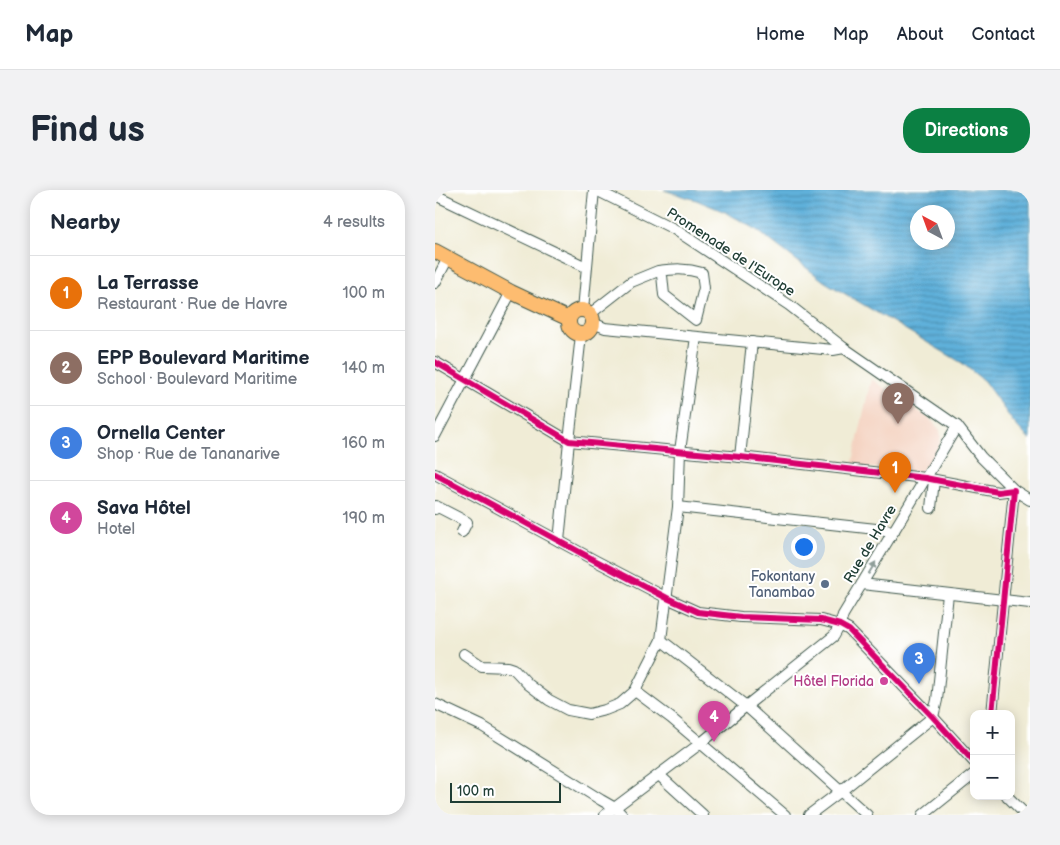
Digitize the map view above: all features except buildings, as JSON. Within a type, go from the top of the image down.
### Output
[{"type":"main road","points":[[435,251],[511,292],[569,319]]},
{"type":"main road","points":[[579,310],[589,315],[590,331],[581,335],[570,328],[569,319],[573,313],[579,310]]},
{"type":"street","points":[[595,190],[586,267],[589,315],[605,328],[833,350],[844,348]]},
{"type":"street","name":"Promenade de l'Europe","points":[[595,190],[674,230],[789,305],[844,348],[957,426],[981,457],[1014,490],[1030,500]]},
{"type":"street","points":[[435,195],[586,267]]},
{"type":"street","points":[[435,282],[449,258]]},
{"type":"street","points":[[589,315],[631,282],[658,271],[675,269],[692,270],[702,273],[704,288],[696,320],[664,295],[662,275],[658,271]]},
{"type":"street","points":[[435,436],[511,292]]},
{"type":"street","points":[[559,541],[581,335]]},
{"type":"street","points":[[464,654],[482,666],[514,669],[528,684],[549,700],[569,710],[589,714],[605,710],[619,704],[635,691],[661,640],[678,507],[680,451],[695,337]]},
{"type":"street","points":[[740,457],[752,342]]},
{"type":"street","points":[[435,362],[569,441],[740,457],[930,479],[998,492],[1014,490],[992,710]]},
{"type":"street","name":"Rue de Havre","points":[[605,815],[618,812],[659,775],[834,636],[843,615],[894,531],[930,479],[957,426]]},
{"type":"street","points":[[435,474],[667,598],[698,612],[741,617],[821,620],[840,625],[849,630],[970,757]]},
{"type":"street","points":[[930,479],[931,508]]},
{"type":"street","points":[[435,509],[436,506],[467,522],[462,532]]},
{"type":"street","points":[[678,507],[894,531]]},
{"type":"street","points":[[862,584],[1030,603]]},
{"type":"street","points":[[809,815],[933,717],[937,700],[948,594]]},
{"type":"street","points":[[661,640],[746,706],[867,815]]},
{"type":"street","points":[[635,691],[671,718],[785,815]]},
{"type":"street","points":[[435,704],[482,726],[618,812]]},
{"type":"street","points":[[659,775],[703,815]]},
{"type":"street","points":[[923,815],[970,777]]},
{"type":"street","points":[[1011,800],[1026,815]]},
{"type":"shaded area","points":[[871,379],[930,419],[940,430],[939,445],[931,460],[920,472],[852,466]]},
{"type":"water","points":[[664,190],[1030,190],[1030,440],[1014,423],[984,381],[962,363],[825,282],[754,228],[725,212]]},
{"type":"cycle path","points":[[435,362],[569,441],[740,457],[925,478],[998,492],[1014,490],[992,710]]},
{"type":"cycle path","points":[[435,474],[596,561],[698,612],[741,617],[821,620],[840,625],[849,630],[970,758]]},
{"type":"place","name":"EPP Boulevard Maritime","points":[[898,424]]},
{"type":"place","name":"La Terrasse","points":[[895,493]]},
{"type":"place","name":"Fokontany Tanambao","points":[[825,584]]},
{"type":"place","name":"Hôtel Florida","points":[[884,681]]},
{"type":"place","name":"Ornella Center","points":[[919,684]]},
{"type":"place","name":"Sava Hôtel","points":[[714,742]]}]
